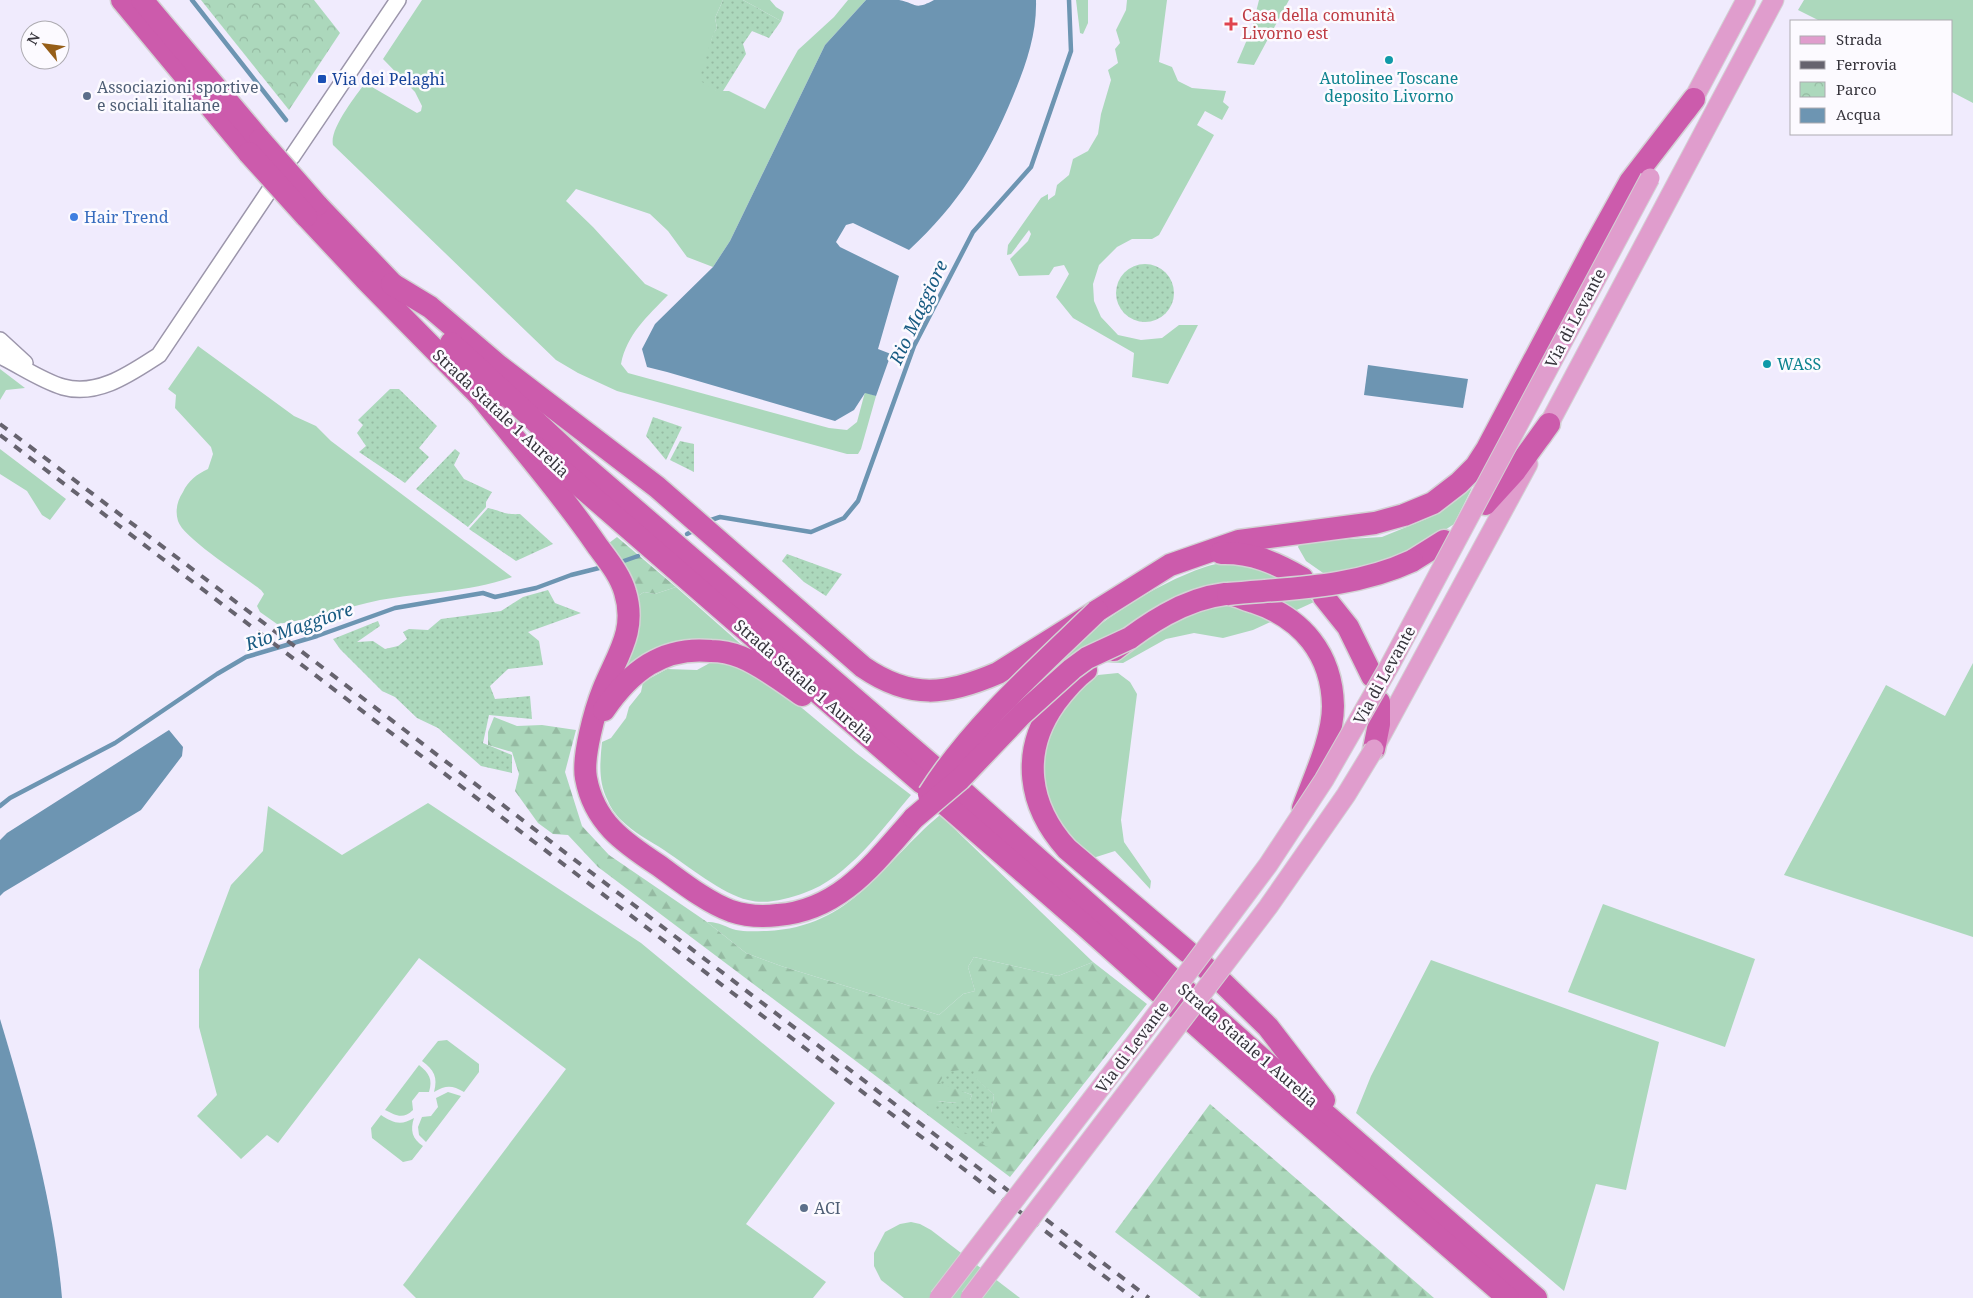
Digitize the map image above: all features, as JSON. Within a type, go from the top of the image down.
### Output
[{"type":"highway","name":"Strada Statale 1 Aurelia","points":[[122,0],[311,210],[371,286],[481,397],[596,502],[895,759],[928,776],[481,372],[392,284],[311,210]]},
{"type":"highway","name":"Strada Statale 1 Aurelia","points":[[142,0],[255,146]]},
{"type":"highway","points":[[392,284],[430,307],[499,366],[657,486],[870,672],[897,685],[918,690],[951,690],[998,673],[1164,568],[1238,541],[1356,526],[1404,515],[1433,503],[1460,483],[1476,466],[1487,449],[1630,182],[1694,99]]},
{"type":"highway","points":[[481,397],[587,531],[624,588],[630,612],[628,633],[602,691],[585,763],[586,778],[591,798],[608,827],[624,842],[720,907],[738,914],[755,916],[787,915],[824,904],[849,887],[914,818],[960,778],[1022,714],[1072,669],[1087,658],[1130,638]]},
{"type":"highway","points":[[1485,504],[1515,471],[1549,424]]},
{"type":"highway","points":[[1188,952],[1090,869],[1058,839],[1044,818],[1034,786],[1034,749],[1046,716],[1065,690],[1080,674],[1130,638],[1182,606],[1199,600],[1228,594],[1346,582],[1384,573],[1412,562],[1444,541]]},
{"type":"highway","points":[[1204,553],[1229,553],[1264,558],[1302,578]]},
{"type":"highway","points":[[1228,594],[1261,604],[1293,621],[1312,641],[1326,667],[1331,685],[1332,716],[1321,760],[1300,818]]},
{"type":"highway","points":[[1324,597],[1348,627],[1372,676]]},
{"type":"highway","points":[[914,818],[934,785],[998,709],[1097,611]]},
{"type":"highway","points":[[592,728],[625,683],[635,673],[650,663],[679,652],[716,651],[741,657],[760,667],[895,759]]},
{"type":"highway","points":[[1374,748],[1379,724],[1379,702]]},
{"type":"highway","name":"Strada Statale 1 Aurelia","points":[[1508,1298],[1288,1107],[1083,924],[953,798],[1262,1058],[1536,1298]]},
{"type":"highway","points":[[1223,983],[1268,1027],[1351,1135]]},
{"type":"main road","name":"Via di Levante","points":[[939,1298],[1138,1039],[1262,873],[1300,818],[1347,742],[1390,665],[1746,0]]},
{"type":"main road","name":"Via di Levante","points":[[970,1298],[1268,907],[1346,796],[1374,748],[1549,424],[1774,0]]},
{"type":"street","points":[[292,158],[398,0]]},
{"type":"street","points":[[0,356],[61,386],[72,389],[90,388],[121,378],[159,355],[269,191]]},
{"type":"street","points":[[0,340],[37,374]]},
{"type":"green space","points":[[201,0],[314,0],[340,33],[289,110]]},
{"type":"green space","points":[[422,0],[723,0],[715,18],[717,28],[713,35],[710,51],[716,91],[729,91],[765,109],[798,50],[834,17],[848,0],[866,0],[825,45],[730,241],[713,267],[687,257],[668,231],[650,214],[576,189],[566,201],[593,227],[645,284],[668,295],[639,326],[628,344],[621,364],[628,373],[829,428],[847,430],[857,422],[865,392],[876,396],[858,454],[847,454],[617,391],[578,373],[556,360],[333,145],[335,130],[339,122],[365,83],[417,113],[421,111],[422,106],[415,92],[383,59]]},
{"type":"green space","points":[[723,0],[743,0],[781,21],[769,38],[752,31],[743,44],[746,54],[723,91],[716,91],[699,80],[713,34],[717,28],[715,18]]},
{"type":"green space","points":[[743,0],[770,0],[784,12],[781,21]]},
{"type":"green space","points":[[1076,0],[1088,0],[1088,23],[1083,34],[1080,33]]},
{"type":"green space","points":[[1127,0],[1167,0],[1159,62],[1172,67],[1178,81],[1192,88],[1226,91],[1223,102],[1229,107],[1222,120],[1205,111],[1197,125],[1214,135],[1159,235],[1152,239],[1132,239],[1117,247],[1099,265],[1093,284],[1094,301],[1101,317],[1118,335],[1141,340],[1162,338],[1179,325],[1198,325],[1168,384],[1132,377],[1134,353],[1073,318],[1056,297],[1069,274],[1064,265],[1054,267],[1049,275],[1019,276],[1010,259],[1028,241],[1031,234],[1029,230],[1011,254],[1007,255],[1008,245],[1041,198],[1048,194],[1048,200],[1055,195],[1057,185],[1069,175],[1073,159],[1088,151],[1098,134],[1101,114],[1111,80],[1108,70],[1118,63],[1115,49],[1120,43],[1116,30],[1126,10]]},
{"type":"green space","points":[[1259,0],[1289,0],[1254,65],[1237,63],[1252,28]]},
{"type":"green space","points":[[1804,0],[1973,0],[1973,103],[1953,93],[1953,20],[1818,20],[1798,10]]},
{"type":"green space","points":[[1139,264],[1151,264],[1166,272],[1174,287],[1174,299],[1166,314],[1151,322],[1139,322],[1124,314],[1116,299],[1116,287],[1124,272]]},
{"type":"green space","points":[[198,346],[294,416],[316,426],[331,441],[512,577],[463,589],[380,600],[303,620],[277,624],[260,612],[257,606],[264,594],[261,590],[202,547],[182,528],[177,517],[178,502],[187,484],[208,469],[213,454],[211,447],[175,408],[176,395],[168,389]]},
{"type":"green space","points":[[0,369],[25,388],[6,390],[0,400]]},
{"type":"green space","points":[[390,389],[399,389],[437,426],[419,448],[429,457],[405,483],[359,452],[366,446],[357,433],[363,425],[358,420]]},
{"type":"green space","points":[[653,417],[682,427],[666,460],[646,436]]},
{"type":"green space","points":[[680,441],[694,444],[694,472],[670,460]]},
{"type":"green space","points":[[0,449],[66,499],[50,520],[42,515],[27,491],[0,474]]},
{"type":"green space","points":[[455,449],[460,453],[454,465],[464,479],[492,492],[486,502],[486,507],[468,527],[416,489]]},
{"type":"green space","points":[[1472,488],[1454,524],[1418,548],[1386,564],[1326,575],[1306,561],[1298,547],[1300,542],[1382,537],[1426,519]]},
{"type":"green space","points":[[488,508],[520,514],[553,544],[516,561],[469,529]]},
{"type":"green space","points":[[617,537],[676,587],[655,594],[644,592],[638,596],[634,582],[609,543]]},
{"type":"green space","points":[[787,554],[842,574],[826,596],[804,582],[782,561]]},
{"type":"green space","points":[[1239,561],[1261,566],[1304,592],[1314,602],[1253,630],[1223,638],[1194,633],[1166,639],[1123,663],[1056,660],[1126,606],[1165,584],[1209,566]]},
{"type":"green space","points":[[676,587],[753,655],[641,658],[621,671],[636,635],[638,596],[644,592],[655,594]]},
{"type":"green space","points":[[548,590],[555,603],[581,613],[528,632],[539,641],[543,665],[508,669],[490,686],[495,699],[530,696],[532,719],[489,715],[483,743],[512,755],[512,773],[481,766],[438,728],[417,718],[395,697],[382,691],[340,649],[333,639],[378,621],[380,626],[357,642],[373,641],[385,649],[398,646],[407,639],[403,632],[409,629],[428,630],[441,619],[501,611],[523,597]]},
{"type":"green space","points":[[717,659],[760,673],[856,753],[911,795],[876,837],[850,864],[820,886],[804,893],[784,899],[762,902],[748,900],[727,892],[705,879],[621,820],[610,806],[605,794],[600,772],[602,742],[611,738],[626,718],[629,707],[641,692],[643,682],[667,669],[697,670]]},
{"type":"green space","points":[[1973,663],[1973,937],[1784,875],[1886,685],[1945,716]]},
{"type":"green space","points":[[1118,673],[1130,682],[1137,694],[1121,820],[1124,842],[1151,881],[1150,889],[1115,851],[1093,858],[1063,830],[1044,791],[1043,747],[1065,702],[1098,675]]},
{"type":"green space","points":[[494,717],[517,726],[542,725],[576,730],[565,772],[582,826],[609,855],[707,922],[746,953],[781,966],[939,1015],[963,994],[975,991],[968,967],[974,957],[1058,976],[1093,962],[1147,1004],[1010,1177],[598,867],[568,835],[553,834],[538,823],[515,791],[519,774],[512,752],[488,745],[488,732]],"holes":[[[972,1075],[994,1095],[991,1113],[936,1101],[957,1103],[970,1100],[972,1095],[964,1092]]]},
{"type":"green space","points":[[428,803],[641,943],[835,1103],[746,1224],[826,1282],[813,1298],[416,1298],[403,1285],[566,1069],[419,958],[278,1143],[267,1135],[241,1159],[197,1116],[217,1095],[199,1027],[199,970],[231,885],[263,851],[268,806],[342,855]]},
{"type":"green space","points":[[940,815],[1093,962],[1058,976],[974,957],[968,967],[975,991],[963,994],[939,1015],[781,966],[746,953],[707,922],[718,923],[740,931],[767,931],[797,927],[822,918],[864,890]]},
{"type":"green space","points":[[1603,904],[1755,959],[1725,1047],[1568,992]]},
{"type":"green space","points":[[1431,960],[1659,1042],[1626,1190],[1596,1184],[1564,1291],[1356,1113],[1371,1076]]},
{"type":"green space","points":[[447,1040],[479,1064],[479,1072],[464,1092],[449,1087],[434,1092],[434,1074],[422,1061],[438,1041]]},
{"type":"green space","points":[[419,1065],[429,1077],[431,1083],[429,1092],[419,1092],[412,1101],[413,1110],[406,1115],[396,1115],[385,1110]]},
{"type":"green space","points":[[975,1068],[973,1075],[994,1095],[991,1113],[996,1121],[987,1147],[933,1111],[936,1101],[956,1103],[963,1097],[970,1100],[972,1095],[939,1083],[946,1072]]},
{"type":"green space","points":[[448,1092],[461,1096],[426,1142],[419,1135],[418,1127],[422,1117],[431,1116],[438,1107],[436,1098]]},
{"type":"green space","points":[[1210,1104],[1434,1298],[1201,1298],[1115,1232]]},
{"type":"green space","points":[[381,1115],[389,1120],[401,1123],[414,1118],[413,1134],[416,1140],[423,1146],[412,1160],[403,1162],[372,1138],[371,1128]]},
{"type":"green space","points":[[911,1222],[931,1230],[1020,1298],[904,1298],[881,1280],[874,1266],[874,1253],[885,1232],[900,1224]]},
{"type":"water","points":[[866,0],[899,0],[919,6],[934,0],[1036,0],[1033,37],[1013,96],[982,160],[957,198],[927,233],[909,250],[853,223],[846,225],[836,242],[840,247],[899,276],[878,349],[891,354],[876,396],[865,393],[854,410],[835,421],[647,367],[642,349],[655,324],[713,267],[730,241],[825,45]]},
{"type":"water","points":[[1368,365],[1468,379],[1463,408],[1364,395]]},
{"type":"water","points":[[169,730],[183,747],[182,756],[141,810],[0,896],[0,840],[7,833]]},
{"type":"water","points":[[0,1019],[20,1087],[46,1192],[53,1227],[62,1298],[0,1298]]},
{"type":"waterway","points":[[192,0],[286,120]]},
{"type":"waterway","name":"Rio Maggiore","points":[[711,520],[720,517],[811,532],[844,518],[858,501],[914,346],[973,232],[1031,167],[1071,51],[1069,0]]},
{"type":"waterway","name":"Rio Maggiore","points":[[687,534],[693,531]]},
{"type":"waterway","name":"Rio Maggiore","points":[[618,563],[638,556]]},
{"type":"waterway","name":"Rio Maggiore","points":[[0,806],[10,798],[115,743],[217,674],[246,657],[317,636],[395,608],[483,593],[495,597],[536,588],[571,575],[603,567]]},
{"type":"railway","points":[[0,424],[301,651],[1149,1298]]},
{"type":"railway","points":[[0,435],[1133,1298]]},
{"type":"place","name":"Casa della comunità Livorno est","points":[[1231,24]]},
{"type":"place","name":"Autolinee Toscane deposito Livorno","points":[[1389,60]]},
{"type":"place","name":"Via dei Pelaghi","points":[[322,79]]},
{"type":"place","name":"Associazioni sportive e sociali italiane","points":[[87,96]]},
{"type":"place","name":"Hair Trend","points":[[74,217]]},
{"type":"place","name":"WASS","points":[[1767,364]]},
{"type":"place","name":"ACI","points":[[804,1208]]}]
